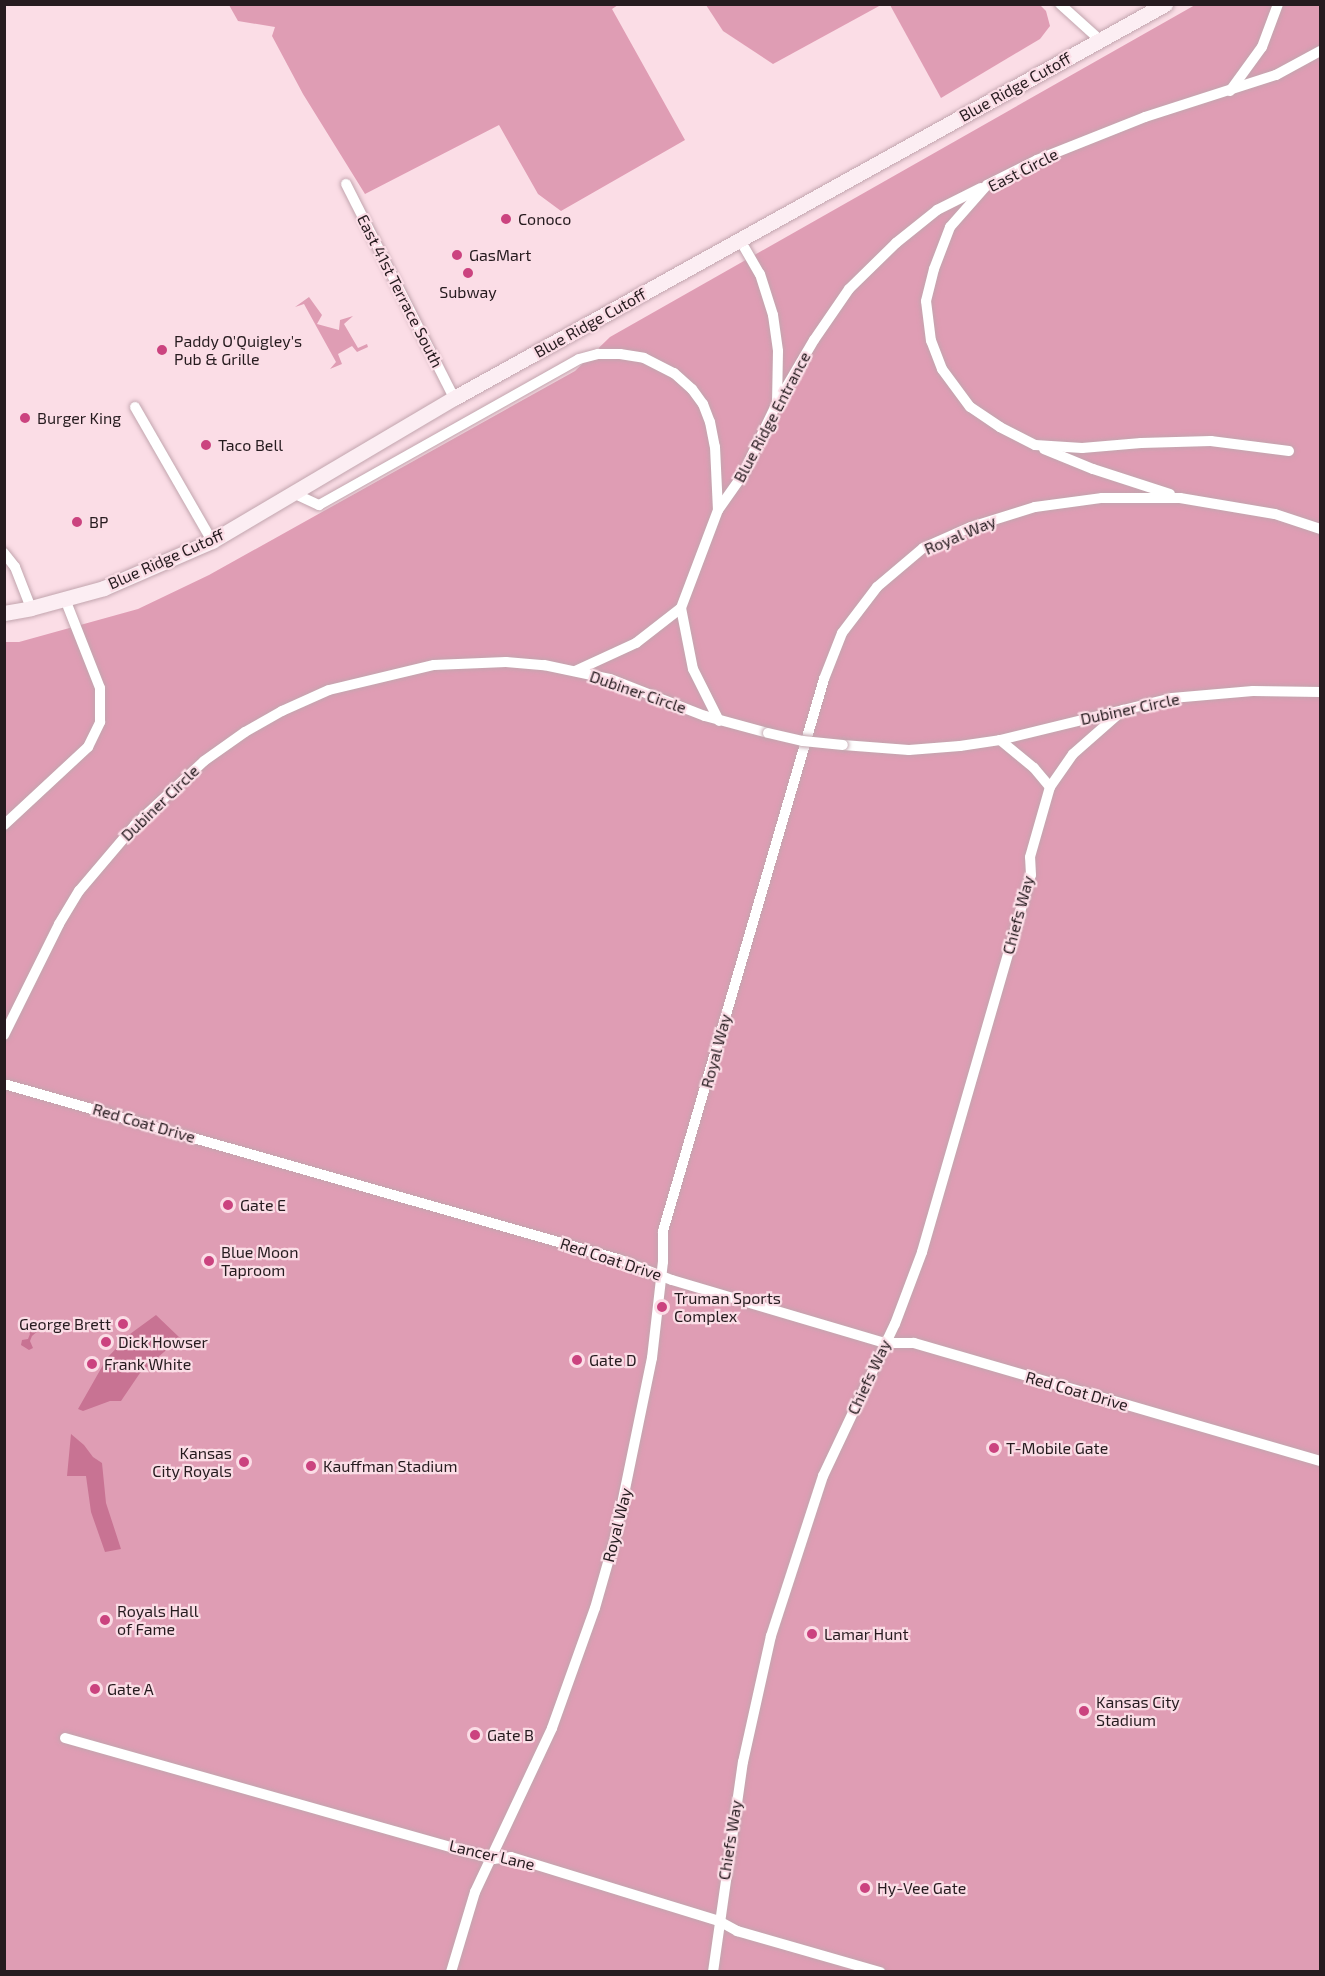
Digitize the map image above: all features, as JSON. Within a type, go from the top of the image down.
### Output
[{"type":"main road","name":"Blue Ridge Cutoff","points":[[4,613],[65,600],[104,588],[212,541],[454,398],[1165,4]]},
{"type":"street","points":[[1060,4],[1100,40]]},
{"type":"street","points":[[1230,91],[1262,47],[1278,4]]},
{"type":"street","name":"East Circle","points":[[1180,498],[1092,470],[1035,446],[1000,428],[970,407],[942,369],[931,341],[926,301],[934,269],[950,227],[987,185],[1037,160],[1145,117],[1276,75],[1320,51]]},
{"type":"street","name":"East 41st Terrace South","points":[[346,184],[454,398]]},
{"type":"street","name":"Blue Ridge Entrance","points":[[718,510],[742,476],[777,403],[814,340],[849,289],[896,243],[937,210],[987,185]]},
{"type":"street","points":[[740,240],[760,274],[773,315],[778,351],[777,403]]},
{"type":"street","points":[[293,493],[319,505],[579,359],[598,354],[620,354],[644,358],[674,373],[692,388],[703,404],[715,447],[718,510],[681,608],[636,643],[575,671]]},
{"type":"street","points":[[135,407],[212,541]]},
{"type":"street","name":"East Circle","points":[[1035,446],[1082,448],[1211,441],[1289,451]]},
{"type":"street","name":"Royal Way","points":[[451,1971],[475,1892],[493,1859],[552,1728],[595,1608],[615,1538],[652,1358],[661,1275],[663,1231],[824,679],[842,633],[878,587],[923,548],[971,527],[1035,507],[1102,498],[1180,498],[1275,514],[1320,529]]},
{"type":"street","points":[[4,553],[15,567],[31,608]]},
{"type":"street","points":[[4,825],[88,747],[100,722],[100,687],[65,600]]},
{"type":"street","points":[[681,608],[693,669],[719,721]]},
{"type":"street","name":"Dubiner Circle","points":[[4,1035],[59,924],[100,865],[135,825],[204,761],[245,732],[282,711],[329,690],[434,665],[506,662],[575,671],[641,690],[719,721],[803,741],[909,750],[1000,740],[1172,698],[1253,691],[1320,692]]},
{"type":"street","name":"Chiefs Way","points":[[713,1971],[745,1752],[773,1629],[824,1476],[885,1343],[922,1252],[1030,875],[1030,856],[1050,787],[1072,754],[1125,708]]},
{"type":"street","points":[[1000,740],[1034,768],[1050,787]]},
{"type":"street","name":"Red Coat Drive","points":[[4,1084],[618,1258],[672,1280],[885,1343],[914,1343],[1320,1461]]},
{"type":"street","name":"Lancer Lane","points":[[65,1738],[493,1859],[511,1857],[719,1921],[737,1931],[880,1971]]},
{"type":"shaded area","points":[[229,5],[618,5],[612,9],[685,140],[561,211],[538,194],[499,125],[365,194],[303,94],[272,36],[275,27],[238,21]]},
{"type":"shaded area","points":[[706,5],[881,5],[773,64],[723,31]]},
{"type":"shaded area","points":[[890,5],[1040,5],[1046,11],[1050,26],[1040,39],[941,98]]},
{"type":"shaded area","name":"Truman Sports Complex","points":[[1195,5],[1320,5],[1320,1971],[5,1971],[5,642],[19,642],[138,609],[209,575],[575,371],[610,337]]},
{"type":"shaded area","points":[[309,297],[322,315],[317,324],[339,330],[340,320],[353,316],[344,324],[358,348],[367,344],[368,347],[357,352],[352,346],[338,354],[342,364],[330,369],[336,362],[304,304],[295,307]]},
{"type":"shaded area","points":[[156,1315],[180,1338],[140,1373],[121,1401],[110,1401],[83,1411],[78,1409],[107,1358],[130,1334]]},
{"type":"shaded area","points":[[28,1321],[40,1329],[32,1336],[30,1341],[33,1348],[29,1350],[21,1345],[22,1340],[28,1339],[30,1334],[26,1326]]},
{"type":"shaded area","points":[[71,1434],[102,1463],[106,1503],[121,1549],[105,1552],[91,1512],[86,1476],[67,1476]]},
{"type":"place","name":"Conoco","points":[[506,219]]},
{"type":"place","name":"GasMart","points":[[457,255]]},
{"type":"place","name":"Subway","points":[[468,273]]},
{"type":"place","name":"Paddy O'Quigley's Pub & Grille","points":[[162,350]]},
{"type":"place","name":"Burger King","points":[[25,418]]},
{"type":"place","name":"Taco Bell","points":[[206,445]]},
{"type":"place","name":"BP","points":[[77,522]]},
{"type":"place","name":"Gate E","points":[[228,1205]]},
{"type":"place","name":"Blue Moon Taproom","points":[[209,1261]]},
{"type":"place","name":"Truman Sports Complex","points":[[662,1307]]},
{"type":"place","name":"George Brett","points":[[123,1324]]},
{"type":"place","name":"Dick Howser","points":[[106,1342]]},
{"type":"place","name":"Gate D","points":[[577,1360]]},
{"type":"place","name":"Frank White","points":[[92,1364]]},
{"type":"place","name":"T-Mobile Gate","points":[[994,1448]]},
{"type":"place","name":"Kansas City Royals","points":[[244,1462]]},
{"type":"place","name":"Kauffman Stadium","points":[[311,1466]]},
{"type":"place","name":"Royals Hall of Fame","points":[[105,1620]]},
{"type":"place","name":"Lamar Hunt","points":[[812,1634]]},
{"type":"place","name":"Gate A","points":[[95,1689]]},
{"type":"place","name":"Kansas City Stadium","points":[[1084,1711]]},
{"type":"place","name":"Gate B","points":[[475,1735]]},
{"type":"place","name":"Hy-Vee Gate","points":[[865,1888]]}]
